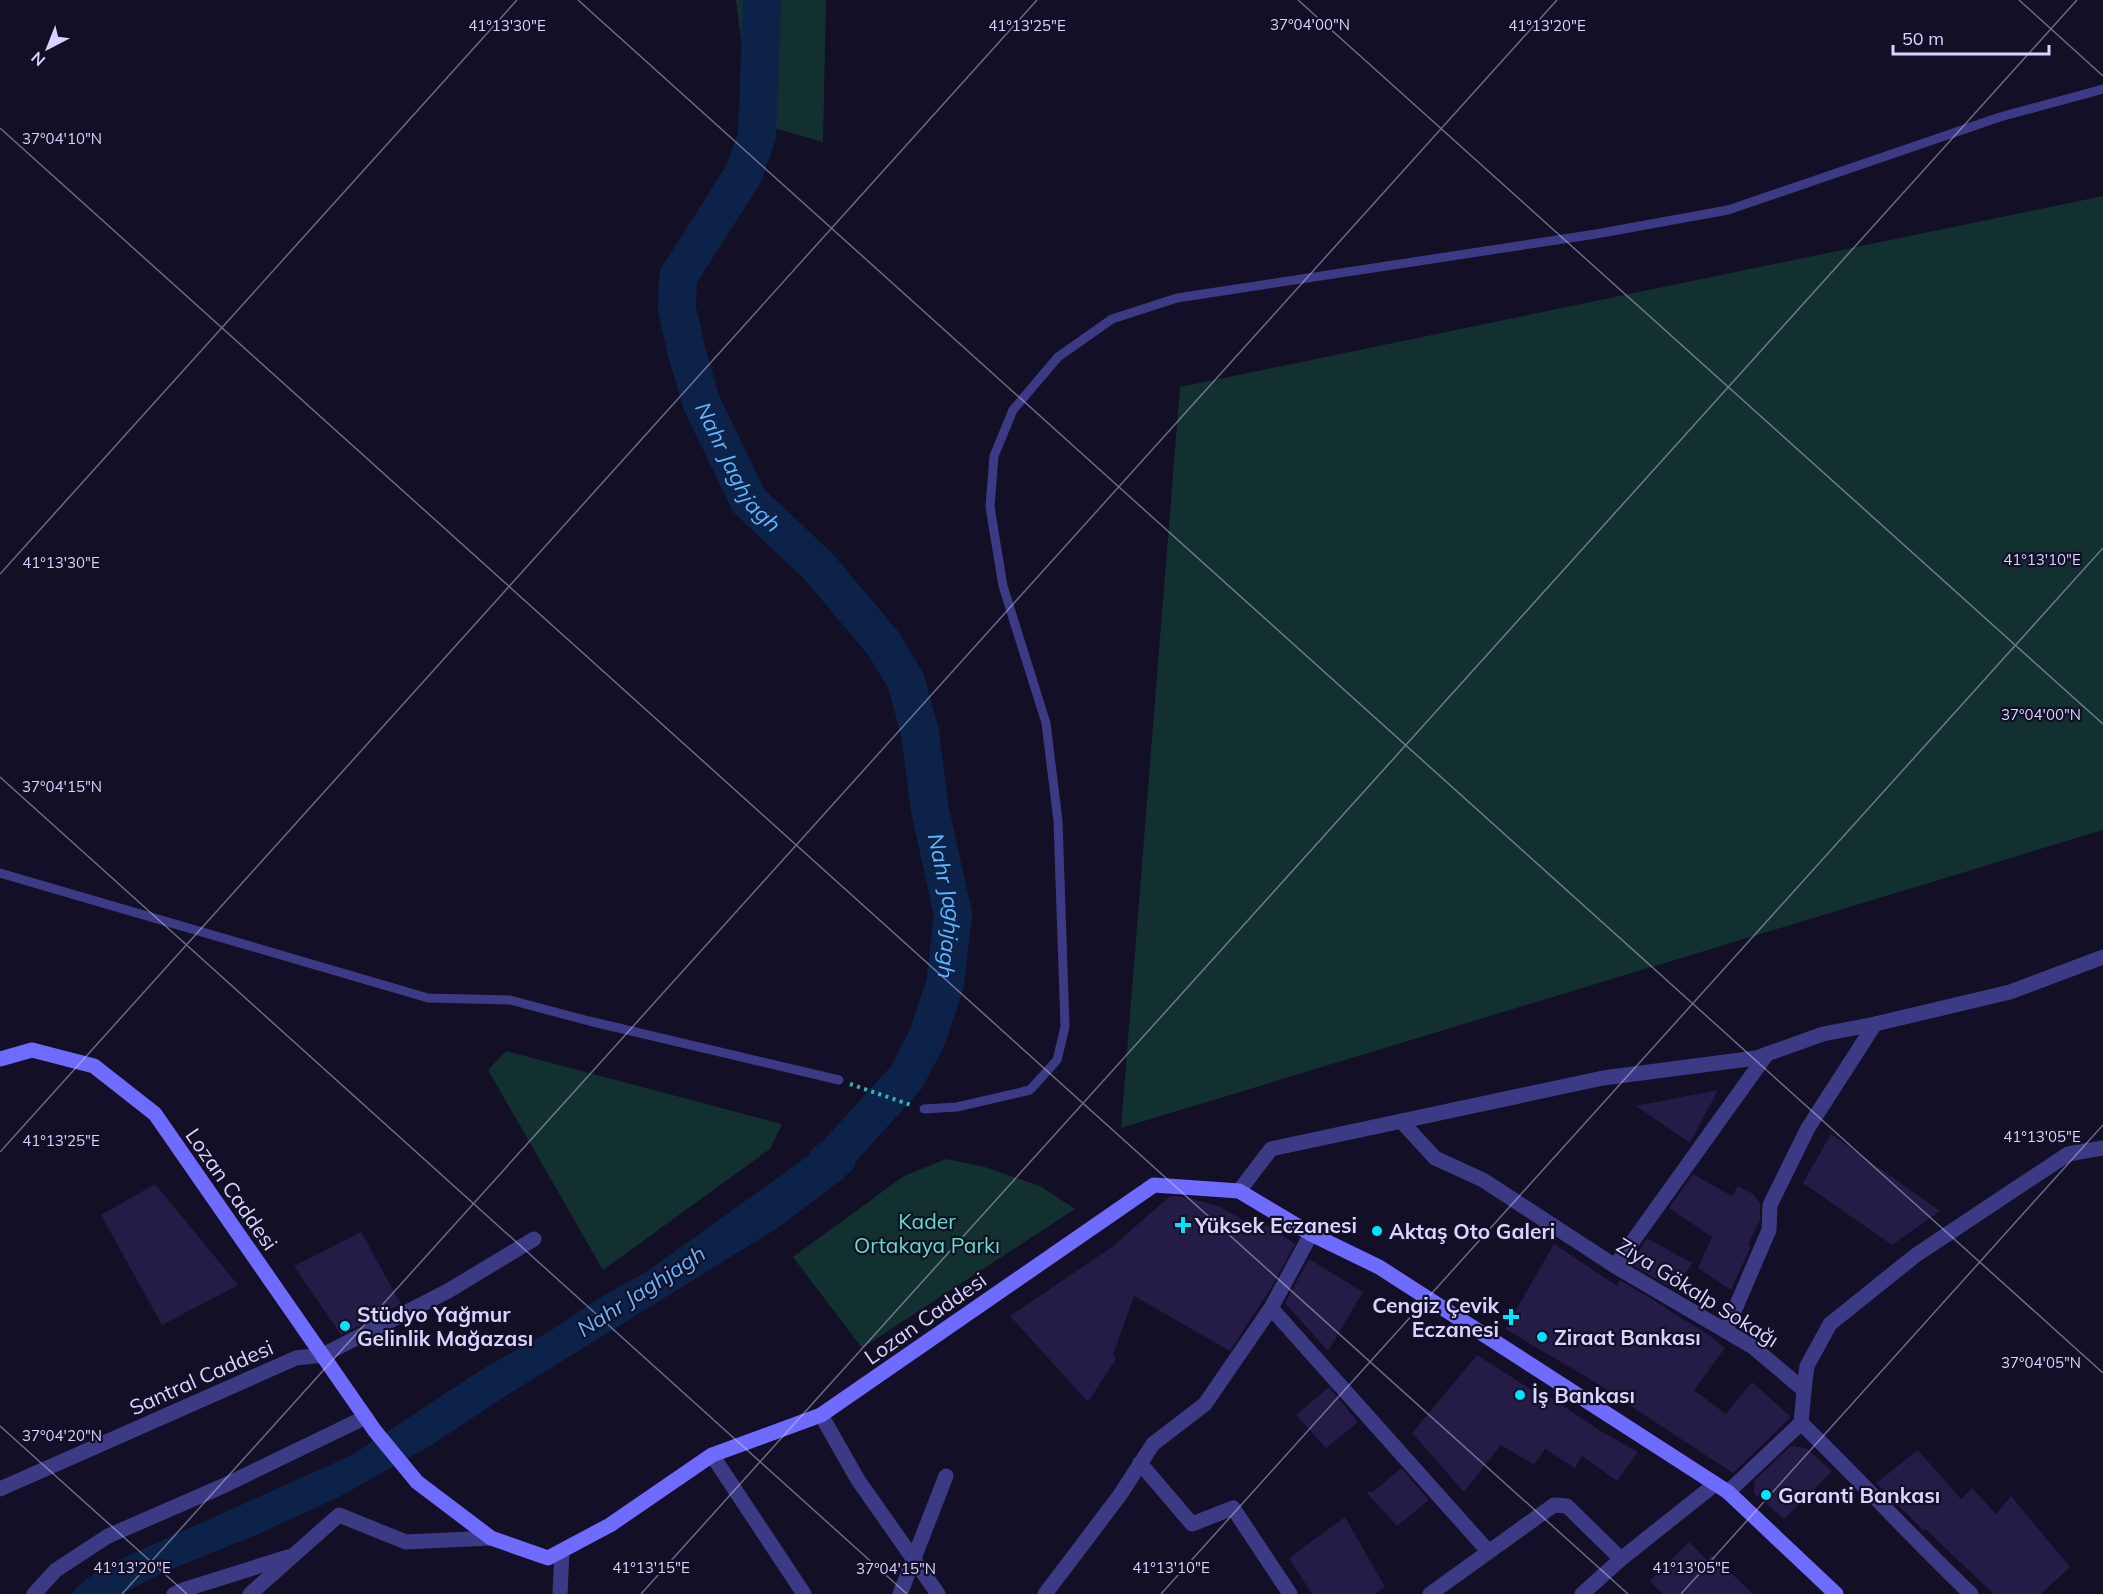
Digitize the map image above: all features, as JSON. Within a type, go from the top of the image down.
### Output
[{"type":"main road","name":"Lozan Caddesi","points":[[0,1059],[33,1050],[94,1066],[155,1114],[375,1431],[417,1482],[491,1538],[548,1558],[610,1525],[712,1455],[821,1415],[1154,1185],[1239,1191],[1311,1234],[1379,1267],[1721,1489],[1836,1594]]},
{"type":"street","points":[[1239,1191],[1271,1149],[1603,1078],[1756,1058],[1823,1034],[2010,992],[2103,957]]},
{"type":"street","points":[[1726,1330],[1769,1230],[1770,1205],[1808,1128],[1875,1024]]},
{"type":"street","points":[[1615,1266],[1767,1054]]},
{"type":"street","name":"Ziya Gökalp Sokağı","points":[[1401,1122],[1435,1158],[1483,1180],[1615,1266],[1726,1330],[1753,1347],[1804,1390]]},
{"type":"street","points":[[1582,1594],[1621,1559],[1721,1489],[1801,1423],[1806,1366],[1830,1324],[1916,1255],[2068,1154],[2103,1148]]},
{"type":"street","points":[[1045,1594],[1120,1495],[1153,1444],[1205,1404],[1272,1308],[1311,1234]]},
{"type":"street","name":"Santral Caddesi","points":[[0,1489],[296,1358],[323,1355],[448,1291],[534,1239]]},
{"type":"street","points":[[1272,1308],[1488,1551]]},
{"type":"street","points":[[821,1415],[858,1480],[938,1594]]},
{"type":"street","points":[[34,1594],[56,1570],[108,1536],[223,1486],[366,1417]]},
{"type":"street","points":[[1801,1423],[1971,1594]]},
{"type":"street","points":[[712,1455],[804,1594]]},
{"type":"street","points":[[1140,1463],[1192,1524],[1233,1509],[1290,1594]]},
{"type":"street","points":[[900,1594],[946,1476]]},
{"type":"street","points":[[1430,1594],[1554,1504],[1567,1506],[1621,1559]]},
{"type":"street","points":[[250,1594],[339,1515],[406,1542],[491,1538]]},
{"type":"street","points":[[560,1594],[562,1551]]},
{"type":"street","points":[[174,1594],[294,1555]]},
{"type":"lane","points":[[924,1109],[957,1107],[1030,1090],[1057,1060],[1065,1027],[1058,821],[1046,723],[1003,586],[990,507],[994,456],[1013,410],[1058,357],[1112,319],[1177,298],[1596,234],[1728,210],[2000,117],[2103,89]]},
{"type":"lane","points":[[0,873],[428,998],[510,1000],[839,1080]]},
{"type":"path","points":[[839,1080],[924,1109]]},
{"type":"green space","points":[[736,0],[826,0],[823,142],[752,122]]},
{"type":"green space","points":[[2103,196],[2103,830],[1121,1128],[1180,387]]},
{"type":"green space","points":[[506,1051],[782,1124],[770,1149],[603,1270],[488,1070]]},
{"type":"green space","name":"Kader Ortakaya Parkı","points":[[946,1159],[985,1167],[1040,1186],[1075,1209],[862,1348],[793,1257],[904,1176]]},
{"type":"water","points":[[861,1127],[855,1167],[779,1227],[507,1395],[430,1446],[337,1498],[256,1535],[162,1573],[122,1594],[72,1594],[79,1585],[103,1567],[352,1455],[484,1368],[550,1331],[598,1299],[649,1270],[815,1151]]},
{"type":"building","points":[[1718,1090],[1690,1143],[1636,1106]]},
{"type":"building","points":[[1831,1134],[1940,1211],[1892,1245],[1803,1183]]},
{"type":"building","points":[[1693,1174],[1732,1196],[1738,1186],[1753,1194],[1760,1203],[1760,1219],[1748,1245],[1751,1246],[1731,1290],[1698,1268],[1712,1237],[1669,1208]]},
{"type":"building","points":[[155,1184],[238,1285],[162,1325],[101,1215]]},
{"type":"building","points":[[1170,1196],[1186,1197],[1218,1206],[1250,1224],[1269,1226],[1295,1244],[1271,1288],[1230,1351],[1134,1296],[1113,1355],[1116,1359],[1088,1402],[1010,1316],[1112,1247]]},
{"type":"building","points":[[361,1232],[401,1304],[341,1335],[294,1266]]},
{"type":"building","points":[[1647,1238],[1692,1263],[1675,1290],[1631,1264]]},
{"type":"building","points":[[1554,1244],[1617,1286],[1620,1280],[1665,1307],[1725,1348],[1694,1390],[1726,1414],[1752,1382],[1791,1417],[1733,1473],[1585,1376],[1505,1329]]},
{"type":"building","points":[[1309,1259],[1363,1292],[1328,1351],[1285,1303]]},
{"type":"building","points":[[1477,1355],[1549,1401],[1551,1398],[1599,1430],[1638,1452],[1617,1481],[1582,1456],[1575,1468],[1545,1449],[1534,1465],[1501,1445],[1464,1492],[1412,1433]]},
{"type":"building","points":[[1329,1387],[1358,1422],[1326,1448],[1296,1415]]},
{"type":"building","points":[[1791,1446],[1806,1448],[1832,1471],[1784,1519],[1754,1493],[1755,1480]]},
{"type":"building","points":[[1918,1450],[1961,1499],[1972,1488],[1996,1514],[2011,1496],[2070,1567],[2041,1594],[1994,1594],[1925,1529],[1923,1530],[1876,1483]]},
{"type":"building","points":[[1401,1468],[1429,1500],[1397,1526],[1366,1492],[1373,1492]]},
{"type":"building","points":[[1345,1517],[1385,1587],[1375,1594],[1312,1594],[1289,1558]]},
{"type":"building","points":[[1689,1542],[1707,1560],[1712,1555],[1753,1594],[1663,1594],[1650,1581]]},
{"type":"waterway","name":"Nahr Jaghjagh","points":[[762,0],[757,136],[743,175],[678,277],[677,309],[702,404],[749,501],[818,566],[883,643],[906,681],[920,733],[930,810],[953,914],[945,984],[927,1038],[906,1078],[835,1156],[826,1162]]},
{"type":"place","name":"Yüksek Eczanesi","points":[[1183,1225]]},
{"type":"place","name":"Aktaş Oto Galeri","points":[[1377,1231]]},
{"type":"place","name":"Cengiz Çevik Eczanesi","points":[[1511,1317]]},
{"type":"place","name":"Stüdyo Yağmur Gelinlik Mağazası","points":[[345,1326]]},
{"type":"place","name":"Ziraat Bankası","points":[[1542,1337]]},
{"type":"place","name":"İş Bankası","points":[[1520,1395]]},
{"type":"place","name":"Garanti Bankası","points":[[1766,1495]]}]
